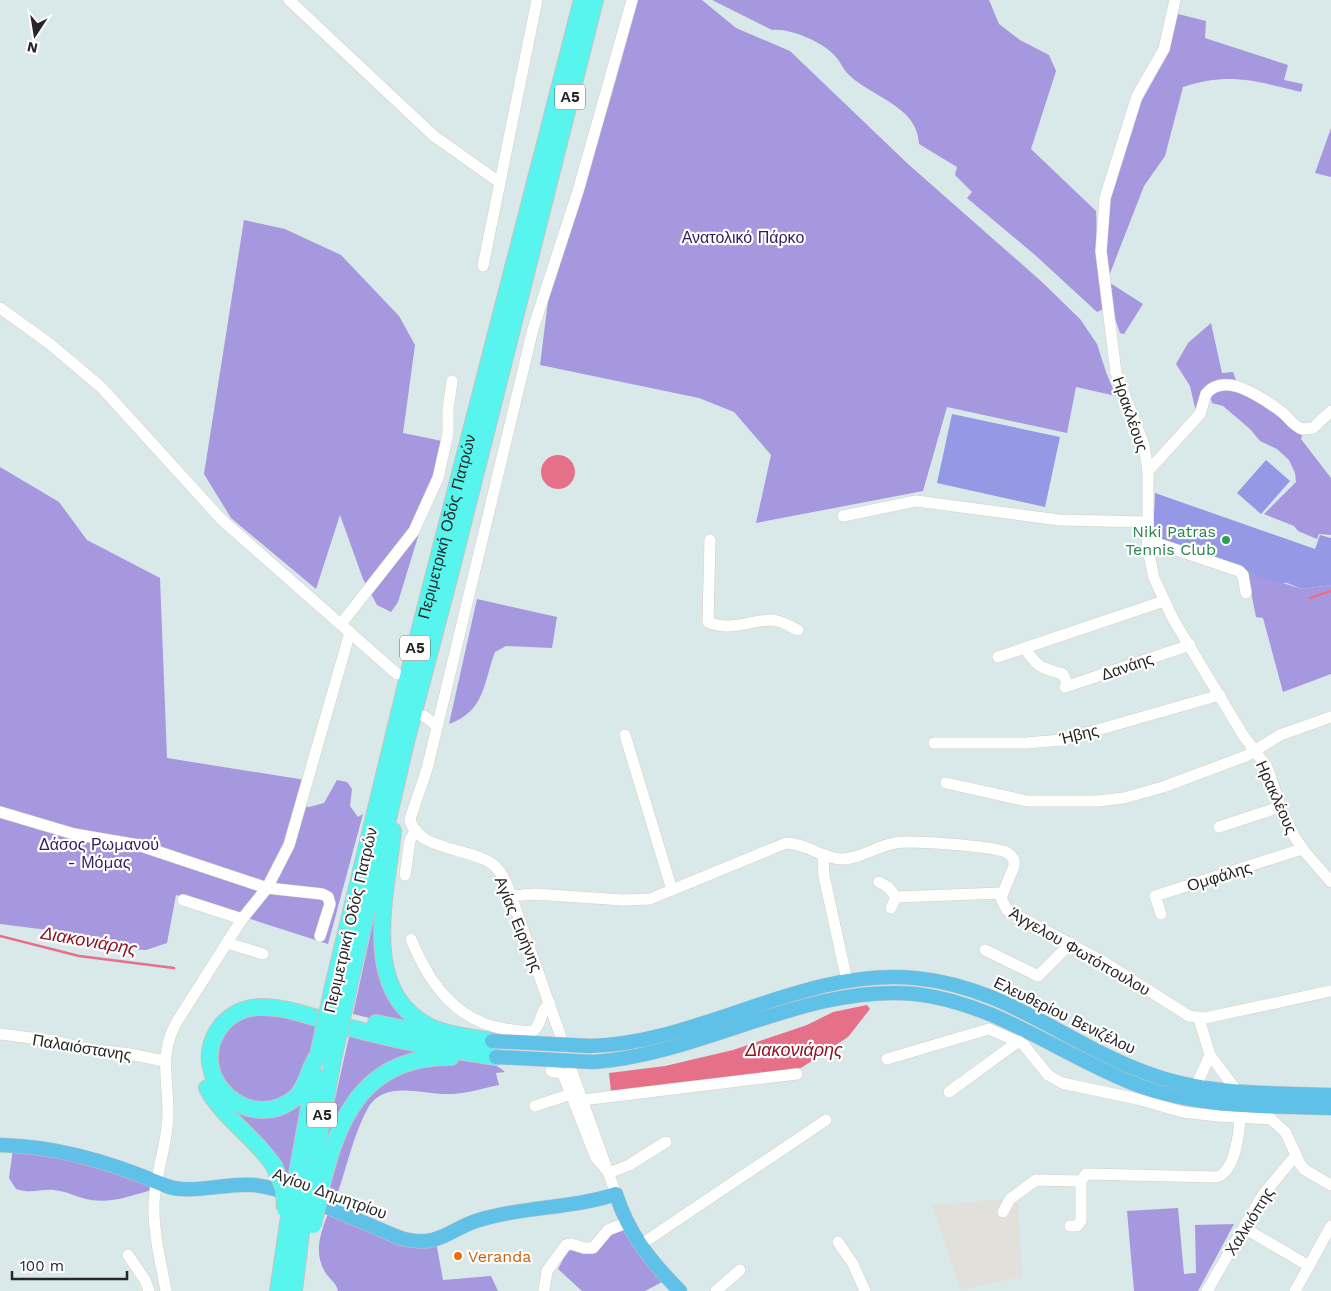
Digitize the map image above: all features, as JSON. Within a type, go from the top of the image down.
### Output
[{"type":"highway","name":"Περιμετρική Οδός Πατρών","points":[[294,1291],[300,1157],[326,1058],[416,647],[582,0]]},
{"type":"highway","name":"Περιμετρική Οδός Πατρών","points":[[342,980],[451,571],[595,0]]},
{"type":"highway","points":[[451,571],[398,802],[381,930],[382,959],[392,988],[402,1004],[419,1020],[443,1031],[492,1041]]},
{"type":"highway","points":[[299,1291],[297,1220],[274,1166],[258,1144],[215,1101],[201,1075],[199,1053],[201,1040],[212,1020],[228,1004],[250,998],[271,997],[427,1034],[492,1041]]},
{"type":"highway","points":[[326,1058],[313,1064],[305,1086],[296,1096],[276,1108],[259,1110],[239,1105],[224,1093],[213,1076],[210,1061],[214,1037],[225,1022],[239,1012],[259,1007],[289,1012],[423,1046],[496,1057]]},
{"type":"highway","points":[[318,1175],[342,1120],[361,1093],[380,1078],[404,1065],[427,1058],[496,1057]]},
{"type":"highway","name":"Περιμετρική Οδός Πατρών","points":[[297,1220],[318,1175],[326,1058]]},
{"type":"highway","points":[[278,1291],[284,1246],[297,1220]]},
{"type":"main road","name":"Ελευθερίου Βενιζέλου","points":[[492,1041],[590,1046],[638,1041],[671,1034],[800,993],[847,981],[915,978],[981,992],[1030,1013],[1125,1064],[1157,1077],[1196,1086],[1237,1091],[1331,1095]]},
{"type":"main road","name":"Ελευθερίου Βενιζέλου","points":[[496,1057],[594,1062],[624,1059],[674,1048],[814,1004],[854,995],[916,994],[951,1001],[985,1011],[1020,1026],[1122,1078],[1155,1091],[1269,1112],[1331,1108]]},
{"type":"main road","name":"Αγίου Δημητρίου","points":[[0,1145],[68,1152],[158,1181],[164,1185],[187,1189],[231,1184],[260,1186],[327,1208],[392,1234],[416,1240],[444,1237],[484,1218],[525,1210],[575,1205],[616,1194]]},
{"type":"main road","points":[[616,1194],[626,1223],[640,1245],[680,1291]]},
{"type":"street","points":[[289,0],[434,136],[499,182]]},
{"type":"street","points":[[482,266],[537,0]]},
{"type":"street","points":[[405,875],[410,840],[416,830],[410,819],[425,775],[532,336],[578,191],[632,0]]},
{"type":"street","name":"Ηρακλέους","points":[[1175,0],[1161,55],[1140,89],[1109,181],[1101,234],[1103,273],[1116,373],[1144,445],[1148,471],[1148,540],[1152,571],[1164,601],[1243,735],[1269,771],[1280,806],[1302,849],[1328,874]]},
{"type":"street","points":[[0,308],[50,344],[101,387],[221,519],[397,674]]},
{"type":"street","points":[[166,1291],[154,1213],[168,1113],[164,1061],[171,1032],[242,919],[267,888],[289,846],[345,628],[414,531],[438,478],[448,434],[452,382]]},
{"type":"street","points":[[1148,471],[1200,414],[1207,392],[1218,386],[1234,386],[1250,392],[1273,406],[1302,429],[1313,428],[1331,411]]},
{"type":"street","points":[[843,516],[916,501],[1059,520],[1093,523],[1148,522]]},
{"type":"street","points":[[710,540],[708,622],[718,626],[733,626],[774,620],[798,630]]},
{"type":"street","points":[[1148,540],[1239,571],[1242,575],[1246,593]]},
{"type":"street","points":[[998,657],[1164,601]]},
{"type":"street","name":"Δανάης","points":[[1025,648],[1035,664],[1041,668],[1063,674],[1067,687],[1190,645]]},
{"type":"street","name":"Ήβης","points":[[934,743],[1026,743],[1062,740],[1220,696]]},
{"type":"street","points":[[424,716],[437,726]]},
{"type":"street","points":[[946,783],[1027,801],[1098,801],[1146,792],[1246,756],[1280,735],[1331,717]]},
{"type":"street","points":[[625,735],[672,890]]},
{"type":"street","points":[[1219,827],[1280,806]]},
{"type":"street","points":[[0,812],[74,834],[138,845],[267,888],[322,894],[328,897],[330,904],[320,936]]},
{"type":"street","name":"Αγίας Ειρήνης","points":[[416,830],[430,842],[472,854],[491,864],[503,878],[512,896],[561,1037]]},
{"type":"street","name":"Άγγελου Φωτόπουλου","points":[[512,896],[534,894],[636,900],[650,899],[780,844],[801,845],[823,855],[836,858],[853,858],[888,844],[903,842],[1002,850],[1010,854],[1015,863],[1002,893],[1002,902],[1007,910],[1071,943],[1189,1016],[1199,1019]]},
{"type":"street","name":"Ομφάλης","points":[[1161,914],[1154,896],[1302,849]]},
{"type":"street","points":[[823,855],[824,876],[847,981]]},
{"type":"street","points":[[879,882],[888,887],[896,896],[1002,893]]},
{"type":"street","points":[[891,908],[896,896]]},
{"type":"street","points":[[183,900],[242,919]]},
{"type":"street","points":[[412,939],[426,972],[442,995],[466,1015],[481,1024],[533,1031],[538,1026],[544,1008],[550,1004]]},
{"type":"street","points":[[227,943],[263,954]]},
{"type":"street","points":[[985,950],[1038,976],[1071,943]]},
{"type":"street","points":[[1237,1091],[1210,1055],[1199,1019],[1331,992]]},
{"type":"street","points":[[887,1059],[959,1039],[987,1028],[1019,1041],[1031,1051],[1048,1075],[1062,1083],[1137,1099],[1183,1112],[1240,1118],[1269,1112],[1286,1133],[1305,1170],[1331,1185]]},
{"type":"street","name":"Παλαιόστανης","points":[[0,1034],[55,1041],[87,1049],[130,1054],[164,1061]]},
{"type":"street","points":[[949,1092],[1019,1041]]},
{"type":"street","points":[[1196,1086],[1210,1055]]},
{"type":"street","points":[[571,1069],[616,1194]]},
{"type":"street","points":[[551,1071],[563,1074],[596,1158],[609,1173]]},
{"type":"street","points":[[582,1100],[798,1074]]},
{"type":"street","points":[[535,1106],[571,1094]]},
{"type":"street","points":[[1070,1226],[1079,1226],[1082,1219],[1081,1180],[1084,1175],[1093,1173],[1221,1176],[1227,1169],[1238,1140],[1240,1118]]},
{"type":"street","points":[[640,1245],[826,1120]]},
{"type":"street","points":[[609,1173],[629,1165],[666,1142]]},
{"type":"street","name":"Χαλκιόπης","points":[[1206,1291],[1262,1196],[1296,1155]]},
{"type":"street","points":[[1002,1212],[1010,1199],[1036,1180],[1081,1180]]},
{"type":"street","points":[[544,1291],[547,1271],[566,1245],[571,1244],[584,1248],[593,1248],[608,1230],[626,1223]]},
{"type":"street","points":[[1295,1291],[1331,1226]]},
{"type":"street","points":[[1244,1228],[1309,1266]]},
{"type":"street","points":[[838,1242],[853,1264],[865,1291]]},
{"type":"street","points":[[128,1255],[145,1280],[149,1291]]},
{"type":"street","points":[[716,1291],[740,1270]]},
{"type":"shaded area","points":[[952,414],[1060,437],[1045,507],[937,483]]},
{"type":"shaded area","points":[[1266,460],[1290,481],[1261,514],[1237,493]]},
{"type":"shaded area","name":"Niki Patras Tennis Club","points":[[1155,493],[1315,549],[1320,535],[1331,538],[1331,585],[1302,589],[1287,583],[1277,583],[1153,537]]},
{"type":"shaded area","points":[[1018,1198],[1022,1277],[960,1290],[933,1205]]},
{"type":"green space","name":"Ανατολικό Πάρκο","points":[[638,0],[702,0],[736,28],[790,51],[908,164],[1042,282],[1080,319],[1097,344],[1116,396],[1076,387],[1067,433],[947,407],[923,491],[756,523],[771,455],[734,412],[699,398],[540,365],[549,293],[612,93]]},
{"type":"green space","points":[[712,0],[989,0],[999,24],[1020,40],[1049,55],[1056,71],[1031,149],[1096,211],[1098,271],[1104,309],[1097,312],[1035,255],[967,198],[972,192],[955,175],[957,167],[919,144],[917,131],[911,120],[892,103],[848,74],[830,51],[806,37],[788,31],[772,30]]},
{"type":"green space","points":[[1178,14],[1206,21],[1205,38],[1288,65],[1284,80],[1303,84],[1301,92],[1270,84],[1229,79],[1199,82],[1183,87],[1165,156],[1144,186],[1108,278],[1105,254],[1110,189],[1140,104],[1168,53]]},
{"type":"green space","points":[[1331,128],[1331,177],[1315,173]]},
{"type":"green space","points":[[244,220],[285,229],[341,255],[399,316],[415,345],[403,433],[447,442],[398,602],[391,612],[377,605],[363,579],[340,515],[316,589],[231,518],[204,474]]},
{"type":"green space","points":[[1108,282],[1143,304],[1124,334],[1120,333],[1112,310]]},
{"type":"green space","points":[[1211,323],[1222,373],[1233,372],[1236,380],[1219,382],[1196,412],[1190,386],[1176,364],[1188,343]]},
{"type":"green space","points":[[1217,389],[1246,392],[1303,433],[1301,439],[1331,478],[1331,535],[1319,534],[1317,539],[1298,531],[1294,526],[1264,514],[1296,482],[1295,473],[1289,460],[1277,449],[1260,441],[1250,429],[1223,406],[1212,403],[1210,396]]},
{"type":"green space","name":"Δάσος Ρωμανού - Μόμας","points":[[0,467],[59,502],[87,540],[160,578],[167,758],[305,780],[298,805],[309,807],[324,803],[337,780],[347,782],[352,789],[350,806],[358,817],[363,814],[328,944],[176,895],[167,943],[146,950],[101,947],[56,931],[0,924]]},
{"type":"green space","points":[[1247,572],[1302,589],[1331,585],[1331,674],[1283,692],[1263,618],[1256,617]]},
{"type":"green space","points":[[477,599],[557,617],[552,648],[506,646],[495,652],[485,685],[476,704],[470,712],[449,724]]},
{"type":"green space","points":[[383,877],[376,950],[421,1026],[398,1025],[353,1014]]},
{"type":"green space","points":[[260,1011],[316,1023],[307,1073],[283,1100],[253,1105],[222,1084],[218,1076],[216,1046],[231,1023]]},
{"type":"green space","points":[[350,1032],[435,1052],[380,1070],[316,1184]]},
{"type":"green space","points":[[454,1060],[488,1063],[505,1072],[496,1073],[499,1085],[468,1092],[439,1094],[405,1090],[384,1094],[375,1099],[368,1108],[358,1129],[337,1195],[330,1196],[332,1178],[347,1132],[361,1107],[370,1096],[392,1077],[405,1071]]},
{"type":"green space","points":[[227,1104],[302,1106],[287,1185]]},
{"type":"green space","points":[[13,1149],[57,1153],[148,1184],[151,1190],[121,1198],[99,1201],[59,1191],[26,1191],[16,1189],[9,1178]]},
{"type":"green space","points":[[1178,1208],[1184,1274],[1196,1273],[1195,1225],[1234,1224],[1198,1291],[1134,1291],[1127,1211]]},
{"type":"green space","points":[[329,1211],[436,1242],[443,1280],[491,1276],[498,1291],[338,1291],[325,1272],[319,1257],[321,1234]]},
{"type":"green space","points":[[626,1228],[664,1281],[645,1291],[582,1291],[558,1269],[569,1248],[583,1250]]},
{"type":"water","points":[[558,455],[570,460],[575,472],[570,484],[558,489],[546,484],[541,472],[546,460]]},
{"type":"water","name":"Διακονιάρης","points":[[867,1005],[870,1009],[848,1037],[801,1068],[611,1092],[609,1073],[665,1066],[733,1050],[807,1025],[833,1012]]},
{"type":"waterway","points":[[1310,598],[1331,591]]},
{"type":"waterway","name":"Διακονιάρης","points":[[0,936],[79,956],[174,968]]},
{"type":"place","name":"Niki Patras Tennis Club","points":[[1226,540]]},
{"type":"place","name":"Veranda","points":[[458,1256]]}]
